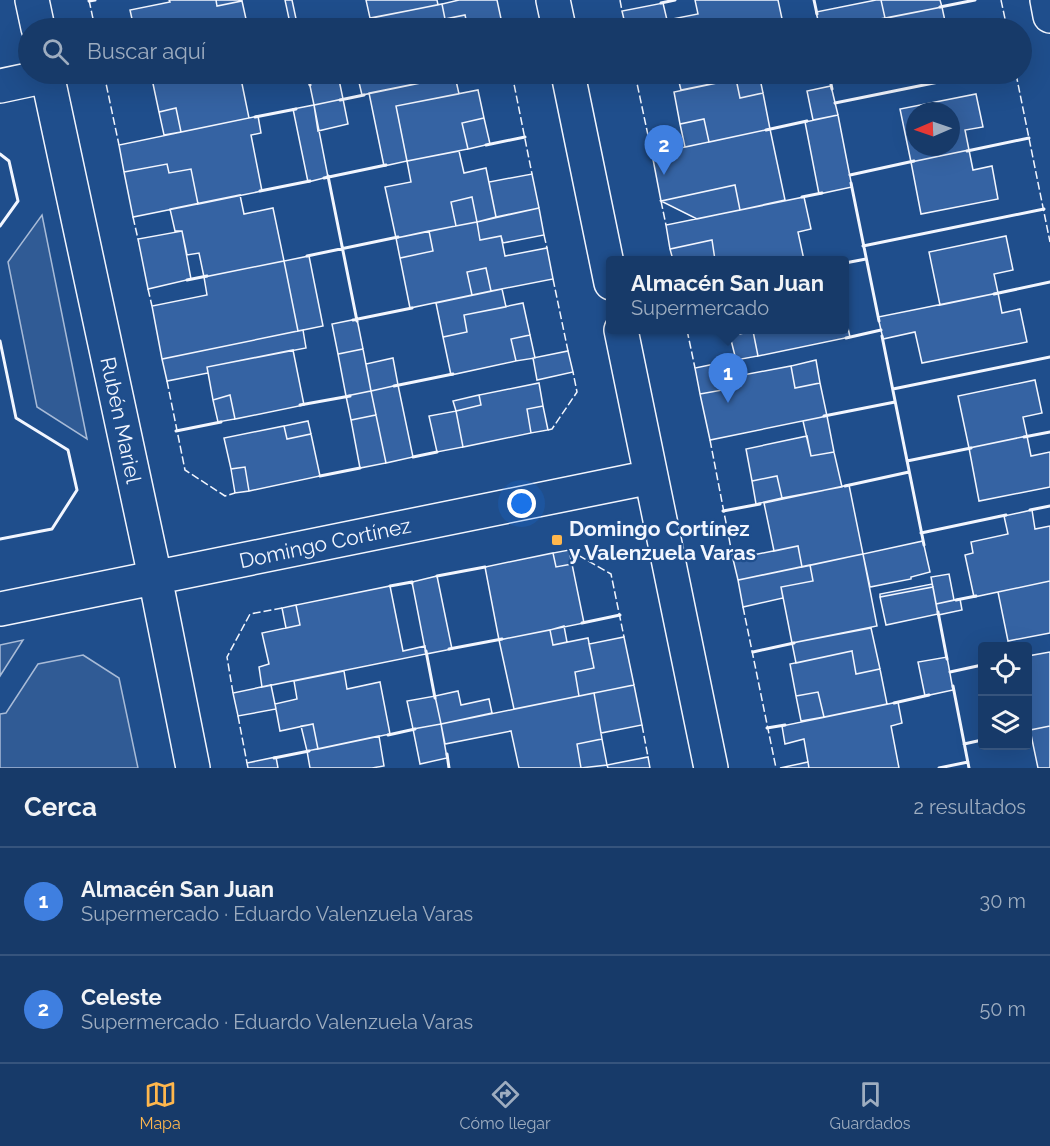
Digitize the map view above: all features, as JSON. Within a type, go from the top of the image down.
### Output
[{"type":"street","points":[[32,0],[36,18]]},
{"type":"street","points":[[553,0],[557,18]]},
{"type":"street","points":[[1047,0],[1050,16]]},
{"type":"street","points":[[0,86],[18,82]]},
{"type":"street","name":"Rubén Mariel","points":[[49,84],[155,577],[193,768]]},
{"type":"street","points":[[570,84],[606,259]]},
{"type":"street","points":[[622,334],[711,768]]},
{"type":"street","name":"Domingo Cortínez","points":[[0,609],[651,477]]},
{"type":"shaded area","points":[[42,215],[87,439],[37,407],[8,262]]},
{"type":"shaded area","points":[[23,640],[0,676],[0,645]]},
{"type":"shaded area","points":[[83,655],[119,678],[138,768],[0,768],[0,714],[6,713],[38,664]]},
{"type":"building","points":[[169,0],[216,0],[217,6],[242,1],[246,18],[132,18],[130,10],[170,2]]},
{"type":"building","points":[[216,0],[242,0],[242,1],[217,6]]},
{"type":"building","points":[[285,0],[292,0],[296,18],[289,18]]},
{"type":"building","points":[[366,0],[437,0],[438,5],[370,18]]},
{"type":"building","points":[[459,0],[497,0],[501,18],[466,18],[465,15],[445,18],[442,4]]},
{"type":"building","points":[[695,0],[778,0],[782,18],[677,18],[698,14]]},
{"type":"building","points":[[881,0],[885,18],[818,18],[816,12]]},
{"type":"building","points":[[881,0],[940,0],[942,7],[885,18]]},
{"type":"building","points":[[663,3],[667,18],[624,18],[622,11]]},
{"type":"building","points":[[442,4],[445,18],[372,18]]},
{"type":"building","points":[[942,7],[944,18],[887,18]]},
{"type":"building","points":[[465,15],[466,18],[450,18]]},
{"type":"building","points":[[153,84],[242,84],[249,118],[181,132],[176,108],[159,112]]},
{"type":"building","points":[[310,84],[340,84],[343,99],[314,105]]},
{"type":"building","points":[[359,84],[416,84],[362,95]]},
{"type":"building","points":[[415,84],[457,84],[459,94],[396,106],[407,161],[384,166],[369,93]]},
{"type":"building","points":[[680,84],[711,84],[681,90]]},
{"type":"building","points":[[712,84],[737,84],[740,98],[763,93],[770,129],[709,142],[704,119],[680,124],[674,92]]},
{"type":"building","points":[[737,84],[761,84],[763,93],[740,98]]},
{"type":"building","points":[[831,86],[838,115],[813,120],[807,91]]},
{"type":"building","points":[[478,90],[484,118],[462,123],[468,149],[407,161],[396,106]]},
{"type":"building","points":[[976,94],[983,127],[965,130],[969,150],[960,152],[960,102],[935,102]]},
{"type":"building","points":[[343,99],[348,124],[318,131],[314,105]]},
{"type":"building","points":[[314,105],[328,177],[308,182],[293,109]]},
{"type":"building","points":[[176,108],[181,132],[164,135],[159,112]]},
{"type":"building","points":[[906,108],[906,138],[900,109]]},
{"type":"building","points":[[838,115],[852,187],[819,194],[805,122]]},
{"type":"building","points":[[258,116],[261,133],[251,135],[262,191],[198,204],[191,169],[169,173],[167,164],[124,172],[119,145]]},
{"type":"building","points":[[484,118],[490,144],[468,149],[462,123]]},
{"type":"building","points":[[704,119],[709,142],[685,147],[680,124]]},
{"type":"building","points":[[770,129],[785,200],[740,210],[735,185],[661,201],[652,154]]},
{"type":"building","points":[[969,150],[973,170],[992,166],[998,199],[921,214],[911,162],[940,156],[960,156],[960,152]]},
{"type":"building","points":[[459,151],[464,173],[486,168],[496,217],[477,222],[472,197],[451,202],[456,226],[396,238],[385,187],[411,182],[407,161]]},
{"type":"building","points":[[910,156],[940,156],[911,162]]},
{"type":"building","points":[[167,164],[169,173],[191,169],[198,204],[133,217],[124,172]]},
{"type":"building","points":[[532,174],[539,208],[496,217],[489,182]]},
{"type":"building","points":[[735,185],[740,210],[697,219],[661,201]]},
{"type":"building","points":[[240,195],[244,214],[273,208],[284,261],[204,277],[199,253],[187,255],[182,231],[175,231],[170,209]]},
{"type":"building","points":[[472,197],[477,222],[456,226],[451,202]]},
{"type":"building","points":[[804,197],[811,229],[798,232],[803,256],[714,256],[712,240],[670,249],[666,225]]},
{"type":"building","points":[[539,208],[544,235],[503,243],[501,236],[480,240],[477,222]]},
{"type":"building","points":[[477,222],[480,240],[501,236],[505,256],[547,248],[553,279],[491,291],[486,268],[467,272],[472,295],[410,308],[400,258],[433,251],[429,231]]},
{"type":"building","points":[[182,231],[191,279],[148,289],[138,239]]},
{"type":"building","points":[[429,231],[433,251],[400,258],[396,238]]},
{"type":"building","points":[[1006,236],[1013,270],[994,274],[998,293],[940,305],[929,252]]},
{"type":"building","points":[[712,240],[714,256],[672,256],[670,249]]},
{"type":"building","points":[[309,256],[323,326],[298,331],[284,261]]},
{"type":"building","points":[[284,261],[298,331],[162,359],[152,306],[207,295],[204,277]]},
{"type":"building","points":[[486,268],[491,291],[472,295],[467,272]]},
{"type":"building","points":[[502,289],[506,307],[464,315],[467,332],[443,337],[436,303]]},
{"type":"building","points":[[998,293],[1002,313],[1020,309],[1027,342],[922,363],[915,332],[883,339],[878,317]]},
{"type":"building","points":[[523,303],[530,335],[511,339],[516,361],[451,375],[443,337],[467,332],[464,315]]},
{"type":"building","points":[[357,319],[363,349],[338,354],[332,324]]},
{"type":"building","points":[[303,330],[306,348],[207,367],[208,373],[167,381],[162,359]]},
{"type":"building","points":[[849,332],[850,337],[758,356],[754,334]]},
{"type":"building","points":[[754,334],[758,356],[736,360],[730,336]]},
{"type":"building","points":[[530,335],[535,358],[516,361],[511,339]]},
{"type":"building","points":[[363,349],[371,391],[346,396],[338,354]]},
{"type":"building","points":[[293,350],[304,405],[235,419],[230,395],[213,400],[207,367]]},
{"type":"building","points":[[568,351],[573,372],[537,380],[533,358]]},
{"type":"building","points":[[393,358],[398,385],[371,391],[366,364]]},
{"type":"building","points":[[816,360],[820,383],[795,388],[791,366]]},
{"type":"building","points":[[729,361],[734,388],[700,394],[695,368]]},
{"type":"building","points":[[791,366],[795,388],[820,383],[827,416],[710,440],[700,394],[734,388],[732,377]]},
{"type":"building","points":[[1035,380],[1042,413],[1023,417],[1027,436],[969,448],[958,396]]},
{"type":"building","points":[[539,383],[543,406],[527,409],[531,433],[463,447],[456,411],[481,405],[479,395]]},
{"type":"building","points":[[398,385],[413,457],[386,463],[371,391]]},
{"type":"building","points":[[371,391],[376,415],[351,420],[346,396]]},
{"type":"building","points":[[230,395],[235,419],[218,422],[213,400]]},
{"type":"building","points":[[479,395],[481,405],[456,411],[453,401]]},
{"type":"building","points":[[543,406],[548,430],[531,433],[527,409]]},
{"type":"building","points":[[456,411],[463,447],[437,452],[429,416]]},
{"type":"building","points":[[376,415],[386,463],[360,468],[351,420]]},
{"type":"building","points":[[827,416],[834,452],[811,456],[803,421]]},
{"type":"building","points":[[308,421],[311,434],[287,439],[284,426]]},
{"type":"building","points":[[284,426],[287,439],[311,434],[320,476],[249,491],[245,467],[231,469],[224,438]]},
{"type":"building","points":[[807,436],[811,456],[834,452],[842,487],[782,498],[777,476],[752,481],[746,449]]},
{"type":"building","points":[[1027,436],[1031,456],[1050,452],[1050,487],[979,501],[969,448]]},
{"type":"building","points":[[245,467],[249,491],[235,493],[231,469]]},
{"type":"building","points":[[777,476],[782,498],[756,504],[752,481]]},
{"type":"building","points":[[849,485],[863,554],[802,567],[798,546],[774,551],[764,503]]},
{"type":"building","points":[[1032,510],[1035,529],[1050,526],[1050,581],[974,597],[965,555],[973,553],[971,542],[1008,534],[1004,516]]},
{"type":"building","points":[[923,541],[930,572],[911,577],[911,579],[870,587],[863,554]]},
{"type":"building","points":[[798,546],[802,567],[738,580],[733,559]]},
{"type":"building","points":[[569,550],[572,564],[556,567],[553,553]]},
{"type":"building","points":[[553,553],[556,567],[572,564],[584,623],[499,640],[485,567]]},
{"type":"building","points":[[863,554],[877,626],[792,643],[781,587],[813,581],[810,565]]},
{"type":"building","points":[[810,565],[813,581],[781,587],[783,598],[743,607],[738,580]]},
{"type":"building","points":[[949,574],[954,600],[936,604],[931,577]]},
{"type":"building","points":[[437,576],[452,649],[426,654],[412,582]]},
{"type":"building","points":[[1050,581],[1050,633],[1008,641],[998,592]]},
{"type":"building","points":[[932,584],[933,587],[880,597],[880,594]]},
{"type":"building","points":[[390,586],[403,651],[425,646],[426,654],[262,687],[259,667],[269,664],[262,633],[300,625],[296,605]]},
{"type":"building","points":[[933,587],[938,614],[886,625],[880,597]]},
{"type":"building","points":[[960,599],[962,610],[938,615],[936,604]]},
{"type":"building","points":[[296,605],[300,625],[286,628],[282,608]]},
{"type":"building","points":[[564,626],[567,642],[553,645],[550,630]]},
{"type":"building","points":[[871,628],[880,669],[856,674],[852,651],[796,663],[792,643]]},
{"type":"building","points":[[550,630],[553,645],[588,638],[594,668],[575,672],[579,696],[514,709],[499,640]]},
{"type":"building","points":[[624,637],[634,685],[579,696],[575,672],[594,668],[589,644]]},
{"type":"building","points":[[852,651],[856,674],[880,669],[887,704],[824,717],[818,692],[796,696],[790,664]]},
{"type":"building","points":[[1050,652],[1050,726],[1032,730],[1032,696],[1032,655]]},
{"type":"building","points":[[947,657],[953,690],[925,696],[918,662]]},
{"type":"building","points":[[344,671],[347,689],[380,682],[390,734],[318,749],[313,724],[280,731],[275,704],[297,699],[294,681]]},
{"type":"building","points":[[271,685],[276,709],[238,716],[233,693]]},
{"type":"building","points":[[634,685],[642,725],[601,733],[594,693]]},
{"type":"building","points":[[458,691],[461,705],[489,699],[492,713],[441,724],[435,696]]},
{"type":"building","points":[[818,692],[824,717],[801,721],[796,696]]},
{"type":"building","points":[[594,693],[602,739],[577,744],[581,768],[519,768],[511,731],[445,744],[441,724]]},
{"type":"building","points":[[435,696],[441,724],[413,729],[407,701]]},
{"type":"building","points":[[898,702],[902,723],[891,726],[899,768],[809,768],[804,739],[785,744],[782,726]]},
{"type":"building","points":[[313,724],[318,749],[307,751],[301,726]]},
{"type":"building","points":[[441,724],[447,758],[420,764],[413,729]]},
{"type":"building","points":[[1050,726],[1050,768],[1038,768],[1032,730]]},
{"type":"building","points":[[379,736],[384,766],[310,768],[307,751]]},
{"type":"building","points":[[602,739],[607,765],[581,768],[577,744]]},
{"type":"building","points":[[276,757],[278,768],[248,768],[247,763]]},
{"type":"building","points":[[648,757],[650,768],[608,768],[607,765]]},
{"type":"building","points":[[808,762],[809,768],[780,768]]},
{"type":"fence","points":[[89,0],[93,18]]},
{"type":"fence","points":[[620,0],[622,11]]},
{"type":"fence","points":[[1001,0],[1005,18]]},
{"type":"fence","points":[[106,84],[119,145]]},
{"type":"fence","points":[[514,84],[532,174]]},
{"type":"fence","points":[[637,84],[652,154]]},
{"type":"fence","points":[[1018,84],[1050,242]]},
{"type":"fence","points":[[661,201],[666,225]]},
{"type":"fence","points":[[133,217],[138,239]]},
{"type":"fence","points":[[544,235],[547,248]]},
{"type":"fence","points":[[553,279],[568,351]]},
{"type":"fence","points":[[148,289],[152,306]]},
{"type":"fence","points":[[688,334],[695,368]]},
{"type":"fence","points":[[548,430],[552,429],[577,392],[573,372]]},
{"type":"fence","points":[[167,381],[185,470],[225,496],[235,493]]},
{"type":"fence","points":[[710,440],[733,559]]},
{"type":"fence","points":[[569,550],[611,574],[624,637]]},
{"type":"fence","points":[[743,607],[776,768]]},
{"type":"fence","points":[[233,693],[227,657],[250,614],[282,608]]},
{"type":"fence","points":[[238,716],[247,763]]},
{"type":"fence","points":[[642,725],[648,757]]},
{"type":"wall","points":[[89,1],[95,0]]},
{"type":"wall","points":[[661,3],[675,0]]},
{"type":"wall","points":[[814,0],[817,14]]},
{"type":"wall","points":[[940,7],[975,0]]},
{"type":"wall","points":[[831,84],[832,89]]},
{"type":"wall","points":[[835,103],[929,84]]},
{"type":"wall","points":[[340,100],[364,95]]},
{"type":"wall","points":[[255,117],[296,109]]},
{"type":"wall","points":[[766,130],[807,121]]},
{"type":"wall","points":[[486,145],[525,137]]},
{"type":"wall","points":[[967,151],[1029,138]]},
{"type":"wall","points":[[0,154],[9,161],[18,201],[0,226]]},
{"type":"wall","points":[[850,175],[914,161]]},
{"type":"wall","points":[[324,178],[386,165]]},
{"type":"wall","points":[[328,176],[357,321]]},
{"type":"wall","points":[[260,191],[310,181]]},
{"type":"wall","points":[[851,183],[879,321]]},
{"type":"wall","points":[[802,197],[822,193]]},
{"type":"wall","points":[[863,246],[1044,209]]},
{"type":"wall","points":[[307,256],[398,237]]},
{"type":"wall","points":[[849,262],[866,259]]},
{"type":"wall","points":[[187,280],[207,276]]},
{"type":"wall","points":[[994,294],[1050,282]]},
{"type":"wall","points":[[353,320],[412,308]]},
{"type":"wall","points":[[846,338],[881,330]]},
{"type":"wall","points":[[882,336],[924,545]]},
{"type":"wall","points":[[0,341],[16,418],[68,450],[77,490],[52,529],[0,539]]},
{"type":"wall","points":[[893,389],[1050,357]]},
{"type":"wall","points":[[394,386],[453,374]]},
{"type":"wall","points":[[300,405],[350,396]]},
{"type":"wall","points":[[824,416],[895,402]]},
{"type":"wall","points":[[176,431],[221,422]]},
{"type":"wall","points":[[1024,437],[1050,432]]},
{"type":"wall","points":[[907,461],[971,448]]},
{"type":"wall","points":[[413,457],[437,452]]},
{"type":"wall","points":[[320,476],[360,468]]},
{"type":"wall","points":[[845,486],[909,472]]},
{"type":"wall","points":[[723,511],[760,504]]},
{"type":"wall","points":[[1030,510],[1050,506]]},
{"type":"wall","points":[[921,533],[1006,515]]},
{"type":"wall","points":[[437,576],[485,567]]},
{"type":"wall","points":[[390,586],[412,583]]},
{"type":"wall","points":[[956,600],[976,596]]},
{"type":"wall","points":[[938,612],[947,659]]},
{"type":"wall","points":[[582,623],[620,615]]},
{"type":"wall","points":[[449,649],[502,639]]},
{"type":"wall","points":[[753,652],[794,643]]},
{"type":"wall","points":[[426,651],[435,698]]},
{"type":"wall","points":[[950,672],[978,666]]},
{"type":"wall","points":[[953,686],[969,768]]},
{"type":"wall","points":[[894,703],[929,695]]},
{"type":"wall","points":[[767,728],[785,725]]},
{"type":"wall","points":[[388,735],[415,729]]},
{"type":"wall","points":[[964,744],[978,741]]},
{"type":"wall","points":[[274,758],[309,751]]},
{"type":"wall","points":[[447,754],[449,768]]},
{"type":"wall","points":[[939,768],[968,762]]},
{"type":"place","name":"Celeste","points":[[664,175]]},
{"type":"place","name":"Almacén San Juan","points":[[728,403]]},
{"type":"place","name":"Domingo Cortínez y Valenzuela Varas","points":[[557,540]]}]
